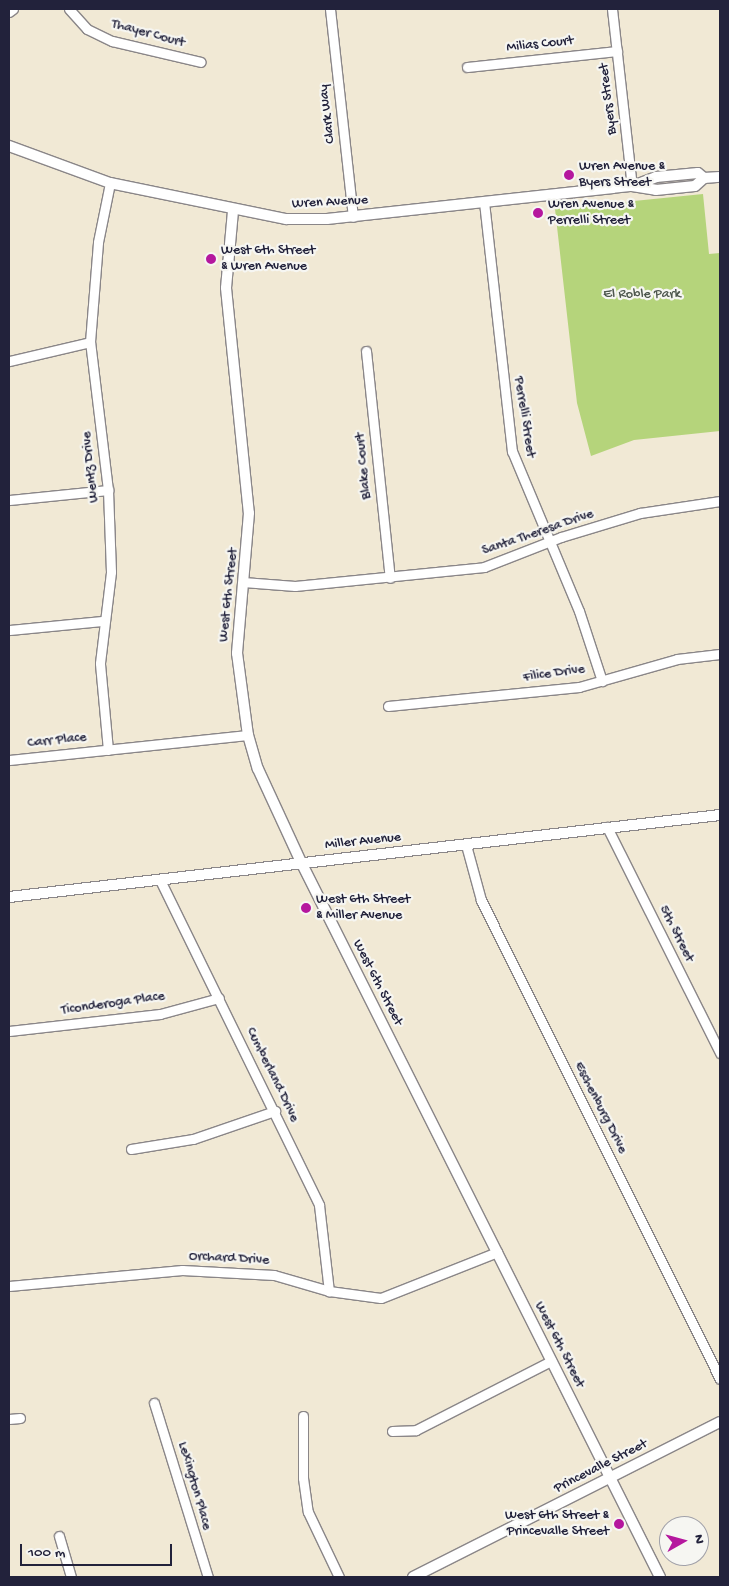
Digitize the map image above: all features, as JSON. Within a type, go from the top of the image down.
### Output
[{"type":"street","points":[[9,12],[13,9]]},
{"type":"street","name":"Thayer Court","points":[[69,9],[86,29],[112,41],[201,62]]},
{"type":"street","name":"Clark Way","points":[[330,9],[353,217]]},
{"type":"street","name":"Byers Street","points":[[612,9],[632,186]]},
{"type":"street","name":"Milias Court","points":[[466,66],[617,51]]},
{"type":"street","name":"Wren Avenue","points":[[9,146],[110,182],[233,211],[286,219],[353,217],[632,186],[656,190],[695,186],[704,178],[720,177]]},
{"type":"street","name":"Wentz Drive","points":[[108,750],[100,663],[103,621],[111,572],[108,490],[90,342],[98,242],[110,182]]},
{"type":"street","name":"Perrelli Street","points":[[484,202],[512,451],[590,640],[602,681]]},
{"type":"street","name":"West 6th Street","points":[[233,211],[226,288],[249,513],[237,654],[248,735],[258,769],[301,862],[660,1577]]},
{"type":"street","points":[[9,361],[90,342]]},
{"type":"street","name":"Blake Court","points":[[366,351],[390,578]]},
{"type":"street","points":[[9,500],[108,490]]},
{"type":"street","name":"Santa Theresa Drive","points":[[243,582],[289,586],[390,578],[484,567],[550,542],[640,513],[720,501]]},
{"type":"street","points":[[9,630],[103,621]]},
{"type":"street","name":"Filice Drive","points":[[388,706],[579,687],[677,659],[720,654]]},
{"type":"street","name":"Carr Place","points":[[9,760],[248,735]]},
{"type":"street","name":"Miller Avenue","points":[[9,896],[720,815]]},
{"type":"street","name":"5th Street","points":[[607,827],[720,1053]]},
{"type":"street","name":"Eschenburg Drive","points":[[466,845],[481,900],[720,1379]]},
{"type":"street","name":"Cumberland Drive","points":[[160,880],[275,1111],[319,1205],[328,1291]]},
{"type":"street","name":"Ticonderoga Place","points":[[9,1031],[160,1014],[219,998]]},
{"type":"street","points":[[131,1150],[194,1140],[275,1111]]},
{"type":"street","name":"Orchard Drive","points":[[9,1286],[182,1270],[274,1275],[328,1291],[381,1298],[497,1252]]},
{"type":"street","points":[[392,1431],[416,1430],[551,1360]]},
{"type":"street","name":"Lexington Place","points":[[154,1403],[208,1577]]},
{"type":"street","points":[[303,1416],[303,1478],[308,1512],[338,1577]]},
{"type":"street","points":[[9,1419],[20,1418]]},
{"type":"street","name":"Princevalle Street","points":[[413,1577],[720,1422]]},
{"type":"street","points":[[58,1536],[71,1577]]},
{"type":"green space","name":"El Roble Park","points":[[703,194],[709,254],[720,253],[720,431],[634,440],[591,456],[577,403],[555,209]]},
{"type":"place","name":"Wren Avenue & Byers Street","points":[[569,175]]},
{"type":"place","name":"Wren Avenue & Perrelli Street","points":[[538,213]]},
{"type":"place","name":"West 6th Street & Wren Avenue","points":[[211,259]]},
{"type":"place","name":"West 6th Street & Miller Avenue","points":[[306,908]]},
{"type":"place","name":"West 6th Street & Princevalle Street","points":[[619,1524]]}]
